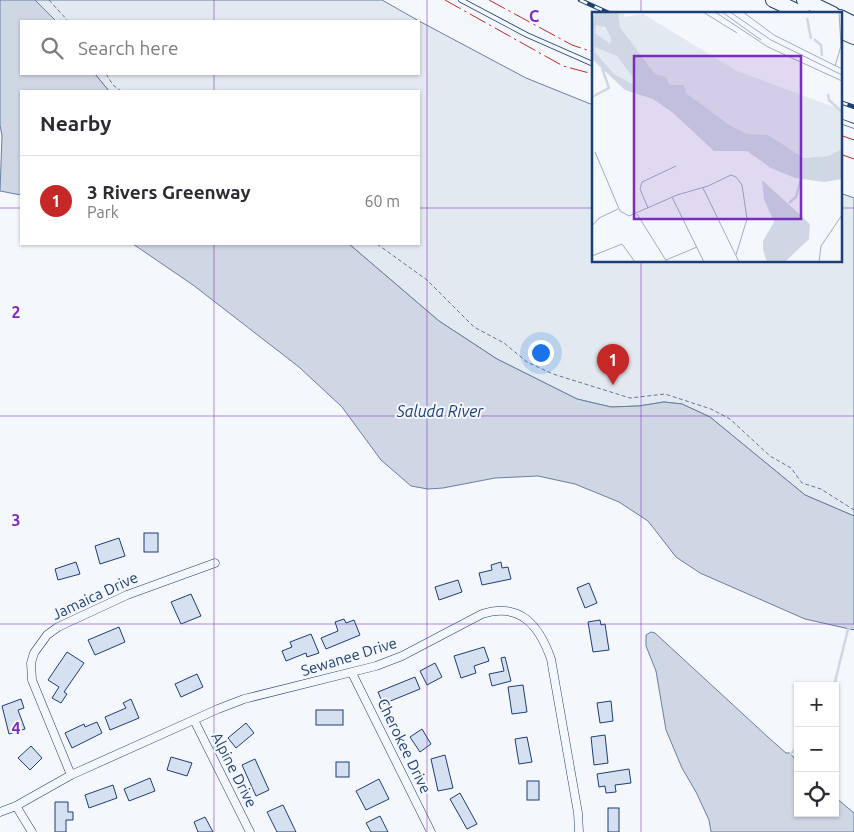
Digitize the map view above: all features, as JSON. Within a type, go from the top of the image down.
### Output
[{"type":"highway","points":[[773,0],[799,12]]},
{"type":"highway","points":[[804,0],[829,12]]},
{"type":"highway","points":[[842,19],[854,24]]},
{"type":"highway","points":[[842,32],[854,37]]},
{"type":"street","name":"Jamaica Drive","points":[[71,774],[32,680],[31,663],[40,644],[58,627],[127,595],[215,563]]},
{"type":"street","name":"Sewanee Drive","points":[[0,812],[16,806],[71,774],[244,700],[352,673],[402,656],[482,614],[495,610],[509,610],[522,616],[535,627],[545,640],[551,659],[578,813],[579,832]]},
{"type":"street","name":"Cherokee Drive","points":[[352,673],[431,832]]},
{"type":"street","name":"Alpine Drive","points":[[194,720],[250,832]]},
{"type":"street","points":[[16,806],[32,832]]},
{"type":"lane","points":[[461,0],[527,34],[592,64]]},
{"type":"lane","points":[[842,122],[854,126]]},
{"type":"path","points":[[49,0],[67,20]]},
{"type":"path","points":[[107,75],[113,85],[120,90]]},
{"type":"path","points":[[378,245],[427,280],[474,327],[504,343],[527,362],[553,374],[618,395],[637,398],[665,394],[711,409],[730,419],[770,456],[790,468],[802,483],[821,489],[854,510]]},
{"type":"shaded area","points":[[35,0],[382,0],[417,20],[55,20]]},
{"type":"shaded area","points":[[420,22],[526,78],[592,105],[592,262],[842,262],[842,194],[854,198],[854,516],[805,495],[710,417],[682,404],[664,402],[639,406],[611,407],[577,399],[497,359],[439,321],[350,245],[420,245],[420,90],[108,90],[96,75],[420,75]]},
{"type":"water","points":[[0,0],[35,0],[55,20],[20,20],[20,75],[96,75],[108,90],[20,90],[20,195],[0,191],[2,136],[0,125]]},
{"type":"water","name":"Saluda River","points":[[134,245],[350,245],[439,321],[497,359],[577,399],[611,407],[639,406],[664,402],[682,404],[710,417],[805,495],[854,516],[854,630],[805,619],[700,573],[676,557],[648,521],[619,502],[575,484],[538,476],[495,478],[443,488],[428,489],[411,486],[381,460],[342,407],[299,367],[193,285]]},
{"type":"water","points":[[651,632],[655,633],[769,738],[786,753],[790,753],[794,758],[794,817],[839,817],[839,800],[854,813],[854,832],[711,832],[709,820],[682,768],[666,730],[656,671],[646,646],[646,635]]},
{"type":"building","points":[[144,533],[158,533],[158,552],[144,552]]},
{"type":"building","points":[[119,538],[125,556],[100,564],[95,546]]},
{"type":"building","points":[[76,562],[80,574],[58,580],[55,569]]},
{"type":"building","points":[[501,562],[502,568],[508,567],[511,579],[482,585],[479,573],[492,570],[491,565]]},
{"type":"building","points":[[458,580],[462,592],[439,600],[435,587]]},
{"type":"building","points":[[589,583],[597,603],[585,608],[577,588]]},
{"type":"building","points":[[191,594],[201,616],[181,624],[171,602]]},
{"type":"building","points":[[344,619],[346,623],[354,620],[360,635],[326,649],[321,638],[338,631],[335,622]]},
{"type":"building","points":[[600,620],[601,625],[605,624],[609,650],[593,652],[588,622]]},
{"type":"building","points":[[119,627],[125,642],[95,655],[88,640]]},
{"type":"building","points":[[311,634],[319,653],[307,657],[306,653],[286,661],[282,651],[292,647],[290,642]]},
{"type":"building","points":[[484,647],[489,661],[474,666],[476,673],[461,678],[454,656]]},
{"type":"building","points":[[67,652],[84,663],[64,692],[67,694],[61,703],[52,698],[59,687],[48,680]]},
{"type":"building","points":[[505,657],[511,681],[492,686],[489,674],[504,671],[501,658]]},
{"type":"building","points":[[435,663],[442,677],[427,685],[420,671]]},
{"type":"building","points":[[197,674],[203,687],[181,697],[175,684]]},
{"type":"building","points":[[415,677],[420,689],[383,704],[378,692]]},
{"type":"building","points":[[523,685],[527,712],[512,714],[508,687]]},
{"type":"building","points":[[21,699],[24,708],[18,710],[25,729],[9,734],[2,706]]},
{"type":"building","points":[[131,699],[139,718],[110,730],[105,717],[126,708],[123,703]]},
{"type":"building","points":[[611,701],[613,721],[600,723],[597,703]]},
{"type":"building","points":[[316,710],[343,710],[343,725],[316,725]]},
{"type":"building","points":[[97,722],[102,733],[72,748],[65,733],[84,724],[85,727]]},
{"type":"building","points":[[246,723],[254,733],[236,748],[228,738]]},
{"type":"building","points":[[422,729],[431,744],[420,752],[410,737]]},
{"type":"building","points":[[605,735],[608,763],[594,765],[591,737]]},
{"type":"building","points":[[527,737],[532,762],[519,764],[515,739]]},
{"type":"building","points":[[31,746],[42,758],[30,770],[18,758]]},
{"type":"building","points":[[445,755],[453,788],[438,791],[431,759]]},
{"type":"building","points":[[171,757],[192,763],[187,776],[167,770]]},
{"type":"building","points":[[255,759],[269,790],[256,796],[242,765]]},
{"type":"building","points":[[336,762],[349,762],[349,777],[336,777]]},
{"type":"building","points":[[629,769],[631,783],[615,785],[616,792],[606,793],[605,786],[599,787],[597,774]]},
{"type":"building","points":[[150,778],[155,791],[129,801],[124,789]]},
{"type":"building","points":[[379,779],[389,799],[366,810],[356,791]]},
{"type":"building","points":[[527,781],[539,781],[539,800],[527,800]]},
{"type":"building","points":[[113,785],[117,798],[89,808],[85,795]]},
{"type":"building","points":[[460,793],[477,824],[467,829],[450,799]]},
{"type":"building","points":[[55,802],[68,802],[68,812],[73,812],[73,820],[66,820],[66,832],[55,832]]},
{"type":"building","points":[[283,805],[296,832],[277,832],[267,812]]},
{"type":"building","points":[[608,808],[619,808],[619,832],[608,832]]},
{"type":"building","points":[[380,816],[388,832],[371,832],[366,823]]},
{"type":"building","points":[[205,817],[213,832],[198,832],[194,822]]},
{"type":"waterway","points":[[835,682],[848,629],[854,626]]},
{"type":"waterway","points":[[789,756],[794,750]]},
{"type":"railway","points":[[580,0],[607,12]]},
{"type":"railway","points":[[842,103],[854,107]]},
{"type":"power","points":[[445,0],[563,66],[592,74]]},
{"type":"power","points":[[489,0],[572,45],[592,52]]},
{"type":"power","points":[[842,136],[854,140]]},
{"type":"power","points":[[842,155],[854,159]]},
{"type":"place","name":"3 Rivers Greenway","points":[[613,385]]}]
